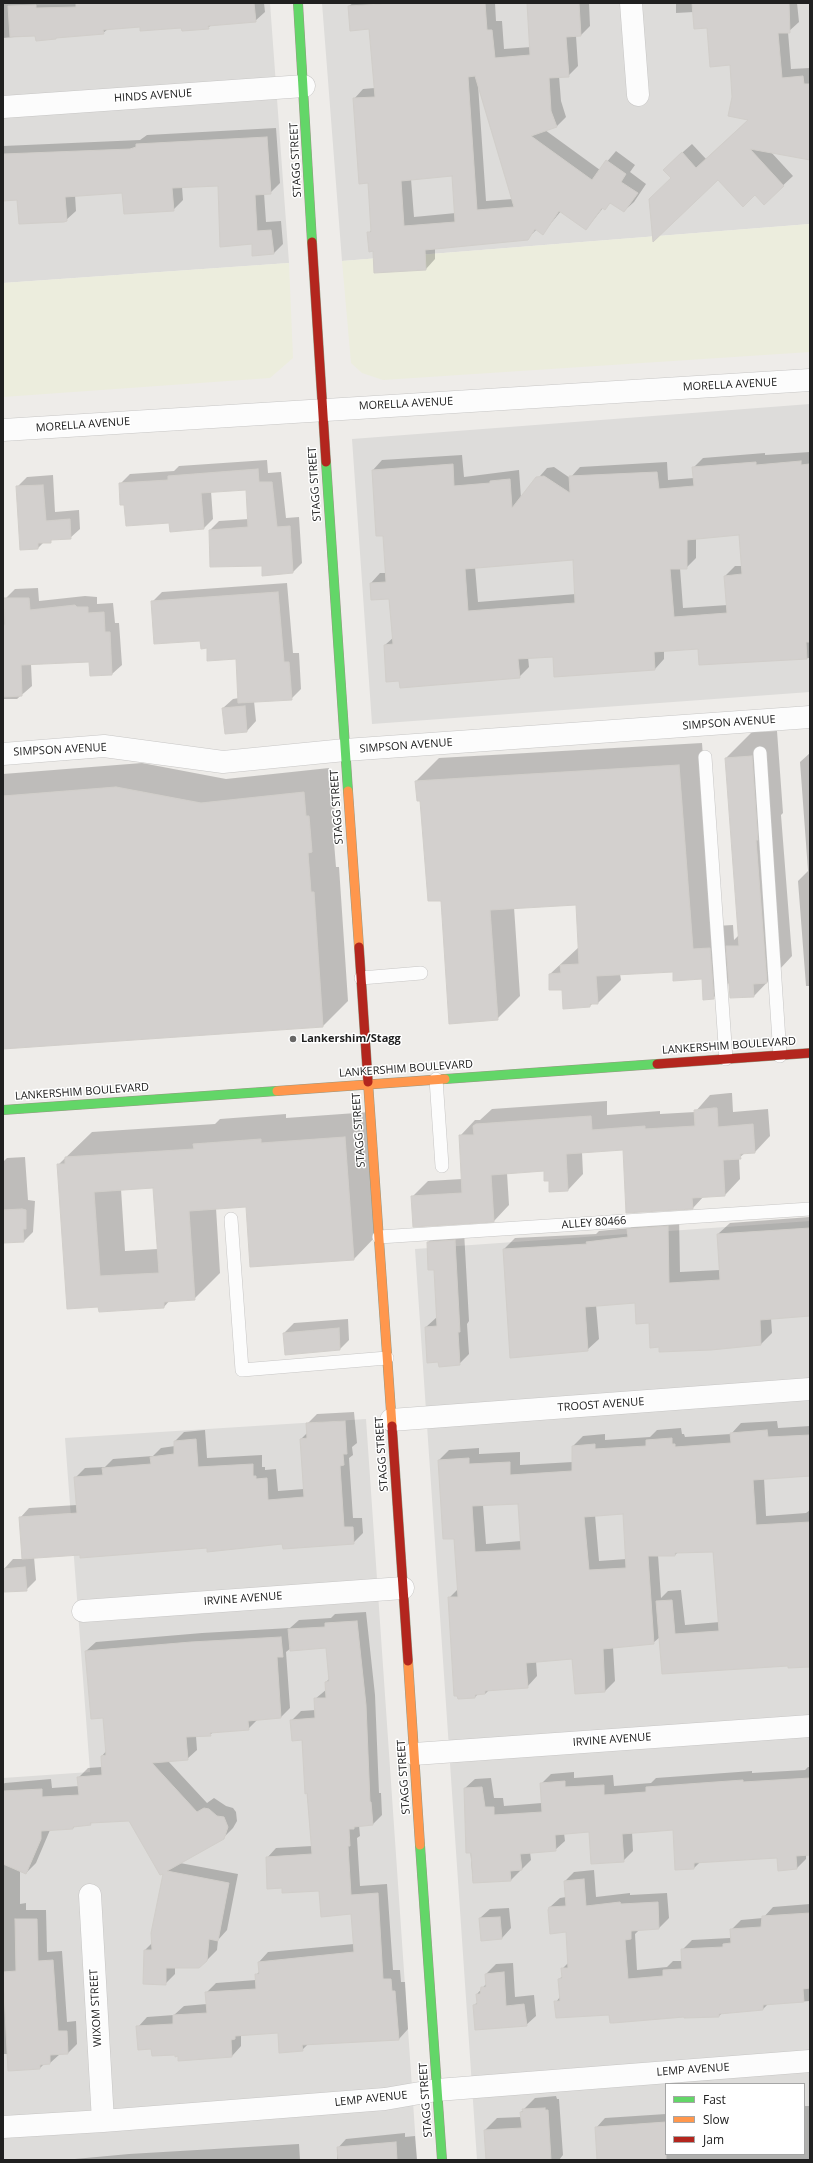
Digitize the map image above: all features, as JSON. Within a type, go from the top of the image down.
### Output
[{"type":"street","name":"STAGG STREET","points":[[298,3],[322,409],[442,2160]]},
{"type":"street","points":[[631,3],[638,95]]},
{"type":"street","name":"HINDS AVENUE","points":[[3,107],[304,86]]},
{"type":"street","name":"MORELLA AVENUE","points":[[3,430],[322,409],[810,380]]},
{"type":"street","name":"SIMPSON AVENUE","points":[[3,754],[104,746],[223,762],[345,750],[810,718]]},
{"type":"street","name":"LANKERSHIM BOULEVARD","points":[[3,1110],[810,1053]]},
{"type":"street","name":"TROOST AVENUE","points":[[391,1420],[810,1389]]},
{"type":"street","name":"IRVINE AVENUE","points":[[83,1611],[403,1588]]},
{"type":"street","name":"IRVINE AVENUE","points":[[414,1754],[810,1726]]},
{"type":"street","name":"WIXOM STREET","points":[[90,1895],[103,2121]]},
{"type":"street","name":"LEMP AVENUE","points":[[3,2127],[103,2121],[385,2099],[437,2090],[810,2061]]},
{"type":"lane","points":[[760,753],[780,1056]]},
{"type":"lane","points":[[705,757],[726,1059]]},
{"type":"lane","points":[[361,978],[421,973]]},
{"type":"lane","points":[[436,1079],[442,1166]]},
{"type":"lane","name":"ALLEY 80466","points":[[379,1237],[810,1209]]},
{"type":"lane","points":[[231,1219],[242,1370],[387,1358]]},
{"type":"shaded area","points":[[3,3],[270,3],[289,263],[3,283]]},
{"type":"shaded area","points":[[322,3],[810,3],[810,224],[342,261]]},
{"type":"shaded area","points":[[810,404],[810,692],[372,724],[352,439]]},
{"type":"shaded area","points":[[810,1221],[810,2160],[477,2160],[415,1249]]},
{"type":"shaded area","points":[[366,1419],[417,2160],[3,2160],[3,1778],[90,1772],[65,1438]]},
{"type":"green space","points":[[810,224],[810,352],[383,380],[362,373],[351,363],[342,261]]},
{"type":"green space","points":[[289,263],[293,358],[270,378],[3,397],[3,283]]},
{"type":"building","points":[[76,3],[254,3],[256,22],[208,26],[209,29],[182,31],[181,28],[140,31],[140,27],[103,30],[104,34],[36,41],[35,36],[10,37],[8,6],[36,5],[36,8],[76,7]]},
{"type":"building","points":[[399,3],[485,3],[487,30],[492,30],[495,58],[530,55],[527,3],[579,3],[581,36],[566,37],[569,77],[549,78],[551,111],[557,127],[531,136],[592,180],[606,160],[626,174],[621,182],[638,193],[624,212],[610,203],[605,210],[602,208],[586,230],[559,211],[543,235],[535,229],[528,240],[425,250],[426,270],[374,273],[373,251],[369,252],[367,232],[371,232],[368,183],[359,184],[353,98],[375,97],[369,29],[350,31],[348,6]],"holes":[[[475,76],[514,207],[477,210],[468,77]],[[452,176],[455,222],[404,226],[401,181]]]},
{"type":"building","points":[[692,3],[789,3],[790,33],[778,33],[782,78],[803,76],[804,84],[810,84],[810,160],[750,149],[784,186],[764,205],[755,195],[743,207],[718,180],[653,242],[649,199],[671,178],[663,170],[682,152],[696,168],[748,120],[728,116],[732,97],[730,65],[710,67],[707,28],[694,29]]},
{"type":"building","points":[[267,137],[271,194],[255,195],[257,231],[271,230],[274,254],[252,256],[252,244],[220,247],[218,186],[172,188],[174,211],[124,214],[122,193],[65,197],[67,221],[64,222],[19,224],[17,200],[3,201],[3,154],[130,149],[136,147],[136,144]]},
{"type":"building","points":[[801,461],[801,465],[809,464],[810,642],[806,642],[807,659],[699,665],[698,649],[654,652],[655,670],[554,677],[553,657],[518,659],[520,678],[400,688],[399,681],[386,682],[384,645],[393,644],[389,599],[371,600],[370,583],[386,582],[383,536],[376,536],[372,470],[453,464],[454,486],[490,483],[490,481],[510,479],[512,508],[536,477],[544,476],[570,493],[569,476],[657,472],[659,489],[694,486],[692,467],[756,462],[756,465]],"holes":[[[739,535],[742,574],[724,576],[727,613],[674,617],[670,569],[687,569],[687,540]],[[573,560],[575,603],[468,611],[465,569]]]},
{"type":"building","points":[[258,469],[259,482],[272,482],[277,527],[290,526],[293,573],[262,576],[262,566],[210,567],[209,530],[248,527],[246,490],[201,493],[204,529],[170,532],[169,523],[126,526],[124,505],[120,505],[119,483],[168,480],[168,476]]},
{"type":"building","points":[[43,485],[46,521],[70,519],[71,539],[51,540],[51,543],[38,543],[38,549],[20,550],[16,486]]},
{"type":"building","points":[[278,592],[284,662],[289,662],[292,700],[238,703],[236,659],[207,661],[207,648],[201,649],[200,641],[154,644],[151,601]]},
{"type":"building","points":[[4,598],[29,598],[30,610],[75,605],[77,607],[88,607],[88,613],[104,612],[105,632],[110,632],[112,675],[90,676],[89,662],[21,665],[22,696],[3,697],[3,625],[5,625]]},
{"type":"building","points":[[245,706],[247,732],[225,734],[222,708]]},
{"type":"building","points":[[752,756],[758,840],[756,840],[767,983],[753,984],[754,997],[730,998],[726,946],[739,946],[725,758]]},
{"type":"building","points":[[679,765],[693,949],[710,948],[714,999],[703,1000],[702,979],[673,981],[673,972],[596,976],[598,1004],[590,1004],[590,1007],[563,1009],[562,990],[549,990],[549,974],[561,973],[560,965],[579,964],[576,905],[490,910],[498,1020],[449,1024],[441,901],[428,901],[420,801],[417,801],[415,781]]},
{"type":"building","points":[[116,787],[201,803],[304,792],[306,816],[309,816],[312,852],[308,853],[311,892],[314,892],[323,1027],[3,1049],[3,796]]},
{"type":"building","points":[[717,1108],[718,1127],[753,1124],[755,1153],[740,1154],[741,1159],[723,1160],[725,1196],[692,1198],[693,1209],[626,1213],[623,1150],[566,1154],[568,1191],[549,1192],[549,1181],[544,1181],[544,1171],[491,1175],[494,1222],[413,1227],[411,1196],[462,1193],[459,1135],[474,1135],[473,1126],[476,1124],[591,1116],[592,1130],[645,1126],[645,1129],[695,1126],[694,1110]]},
{"type":"building","points":[[345,1137],[354,1260],[250,1267],[246,1207],[189,1211],[195,1300],[164,1302],[164,1308],[99,1312],[98,1307],[67,1309],[57,1164],[65,1164],[65,1157],[194,1149],[193,1144],[261,1139],[261,1143]],"holes":[[[153,1188],[159,1273],[100,1276],[94,1192]]]},
{"type":"building","points":[[3,1210],[26,1210],[26,1229],[23,1229],[24,1242],[3,1243]]},
{"type":"building","points":[[668,1226],[669,1283],[720,1280],[717,1234],[810,1228],[810,1316],[760,1320],[761,1345],[711,1350],[659,1352],[659,1347],[650,1348],[649,1323],[636,1324],[635,1303],[585,1307],[588,1351],[510,1358],[503,1249],[587,1244],[586,1242],[628,1237],[627,1229]]},
{"type":"building","points":[[455,1240],[460,1332],[458,1332],[460,1365],[439,1367],[438,1362],[427,1363],[425,1327],[437,1326],[434,1270],[428,1270],[427,1242]]},
{"type":"building","points":[[339,1328],[340,1350],[285,1355],[283,1333]]},
{"type":"building","points":[[345,1421],[347,1454],[343,1454],[344,1465],[340,1466],[344,1527],[353,1527],[354,1544],[283,1549],[282,1544],[207,1552],[207,1548],[80,1558],[80,1555],[22,1559],[19,1517],[77,1513],[74,1477],[103,1475],[102,1468],[151,1464],[150,1457],[174,1454],[174,1441],[196,1439],[198,1467],[253,1464],[253,1476],[256,1476],[256,1479],[267,1478],[268,1500],[304,1497],[300,1439],[307,1438],[306,1423]]},
{"type":"building","points":[[767,1430],[768,1437],[810,1435],[810,1476],[753,1480],[756,1525],[810,1522],[810,1667],[788,1668],[788,1666],[662,1674],[656,1601],[672,1600],[675,1634],[719,1631],[713,1552],[675,1553],[675,1556],[648,1556],[654,1644],[603,1649],[605,1692],[575,1694],[572,1659],[526,1663],[528,1688],[485,1691],[485,1694],[475,1695],[475,1698],[458,1699],[457,1696],[454,1696],[448,1597],[458,1597],[454,1539],[443,1539],[438,1460],[469,1458],[469,1464],[510,1462],[510,1475],[572,1471],[572,1446],[595,1444],[595,1449],[646,1446],[646,1440],[672,1438],[672,1444],[675,1444],[675,1447],[731,1443],[730,1433]],"holes":[[[518,1504],[521,1550],[475,1552],[472,1506]],[[623,1514],[626,1568],[589,1570],[584,1517]]]},
{"type":"building","points":[[25,1567],[27,1591],[4,1592],[3,1569]]},
{"type":"building","points":[[357,1621],[366,1705],[370,1802],[373,1825],[349,1829],[350,1846],[348,1846],[351,1895],[378,1893],[383,1979],[391,1979],[392,1991],[395,1991],[399,2040],[302,2045],[303,2051],[279,2053],[278,2033],[235,2036],[235,2039],[231,2040],[232,2057],[178,2061],[178,2056],[175,2057],[175,2055],[152,2056],[151,2049],[138,2050],[136,2026],[173,2024],[173,2015],[207,2013],[205,1992],[256,1989],[255,1974],[259,1974],[258,1962],[354,1952],[351,1914],[321,1917],[319,1891],[282,1893],[282,1888],[267,1889],[266,1857],[312,1854],[307,1793],[305,1794],[302,1740],[292,1741],[290,1720],[315,1718],[314,1698],[326,1698],[325,1682],[329,1681],[326,1648],[290,1651],[288,1629],[325,1627],[325,1623]]},
{"type":"building","points":[[281,1637],[283,1657],[277,1657],[281,1718],[248,1721],[249,1730],[210,1733],[211,1736],[186,1737],[188,1760],[152,1763],[197,1812],[204,1808],[209,1809],[217,1816],[224,1817],[228,1827],[224,1839],[167,1871],[229,1883],[218,1941],[209,1939],[207,1961],[199,1968],[166,1968],[166,1985],[143,1984],[144,1950],[152,1950],[151,1933],[163,1874],[160,1875],[129,1821],[90,1823],[91,1825],[73,1827],[73,1829],[41,1831],[41,1839],[26,1874],[3,1864],[3,1791],[42,1789],[42,1797],[79,1795],[77,1777],[102,1775],[101,1756],[106,1755],[103,1718],[91,1719],[85,1651],[191,1642]]},
{"type":"building","points":[[810,1778],[810,1855],[796,1856],[797,1869],[778,1871],[777,1858],[694,1863],[694,1869],[675,1870],[673,1830],[622,1834],[624,1862],[591,1864],[589,1832],[555,1835],[556,1851],[520,1854],[522,1870],[510,1871],[511,1881],[473,1883],[471,1853],[466,1853],[464,1788],[482,1787],[485,1807],[494,1807],[494,1815],[542,1812],[540,1783],[565,1781],[565,1787],[604,1785],[604,1795],[646,1792],[646,1787],[743,1780],[743,1782]]},
{"type":"building","points":[[584,1879],[586,1906],[620,1902],[621,1904],[658,1902],[659,1929],[631,1931],[631,1939],[625,1940],[628,1979],[663,1976],[663,1970],[682,1969],[681,1949],[723,1947],[723,1944],[731,1943],[730,1929],[761,1927],[762,1916],[810,1913],[810,1988],[803,1989],[804,2002],[763,2005],[763,2010],[719,2014],[719,2017],[684,2017],[613,2023],[610,2023],[609,2015],[556,2018],[554,2001],[560,2001],[558,1979],[562,1978],[561,1968],[568,1968],[566,1932],[550,1934],[548,1910],[549,1907],[566,1906],[564,1881]]},
{"type":"building","points":[[500,1917],[502,1939],[481,1941],[479,1918]]},
{"type":"building","points":[[15,1919],[37,1919],[38,1961],[53,1960],[58,2031],[67,2031],[68,2054],[50,2055],[50,2064],[40,2065],[40,2069],[8,2071],[3,1972],[16,1971]]},
{"type":"building","points":[[504,1972],[506,2006],[524,2004],[527,2026],[475,2030],[473,2005],[477,2004],[476,1994],[480,1994],[481,1987],[486,1987],[485,1974]]},
{"type":"building","points":[[545,2108],[545,2110],[548,2110],[551,2160],[486,2160],[484,2130],[522,2128],[520,2112],[523,2112],[522,2109]]},
{"type":"building","points":[[665,2122],[666,2160],[597,2160],[595,2127]]},
{"type":"building","points":[[396,2142],[397,2160],[338,2160],[337,2147]]},
{"type":"traffic: fast","points":[[298,3],[312,242]]},
{"type":"traffic: fast","points":[[326,462],[348,791]]},
{"type":"traffic: fast","points":[[445,1079],[657,1064]]},
{"type":"traffic: fast","points":[[3,1110],[277,1091]]},
{"type":"traffic: fast","points":[[420,1845],[442,2160]]},
{"type":"traffic: slow","points":[[348,791],[359,947]]},
{"type":"traffic: slow","points":[[277,1091],[445,1079]]},
{"type":"traffic: slow","points":[[368,1082],[392,1426]]},
{"type":"traffic: slow","points":[[408,1661],[420,1845]]},
{"type":"traffic: jam","points":[[312,242],[326,462]]},
{"type":"traffic: jam","points":[[359,947],[368,1082]]},
{"type":"traffic: jam","points":[[657,1064],[810,1053]]},
{"type":"traffic: jam","points":[[392,1426],[408,1661]]},
{"type":"place","name":"Lankershim/Stagg","points":[[293,1039]]}]
